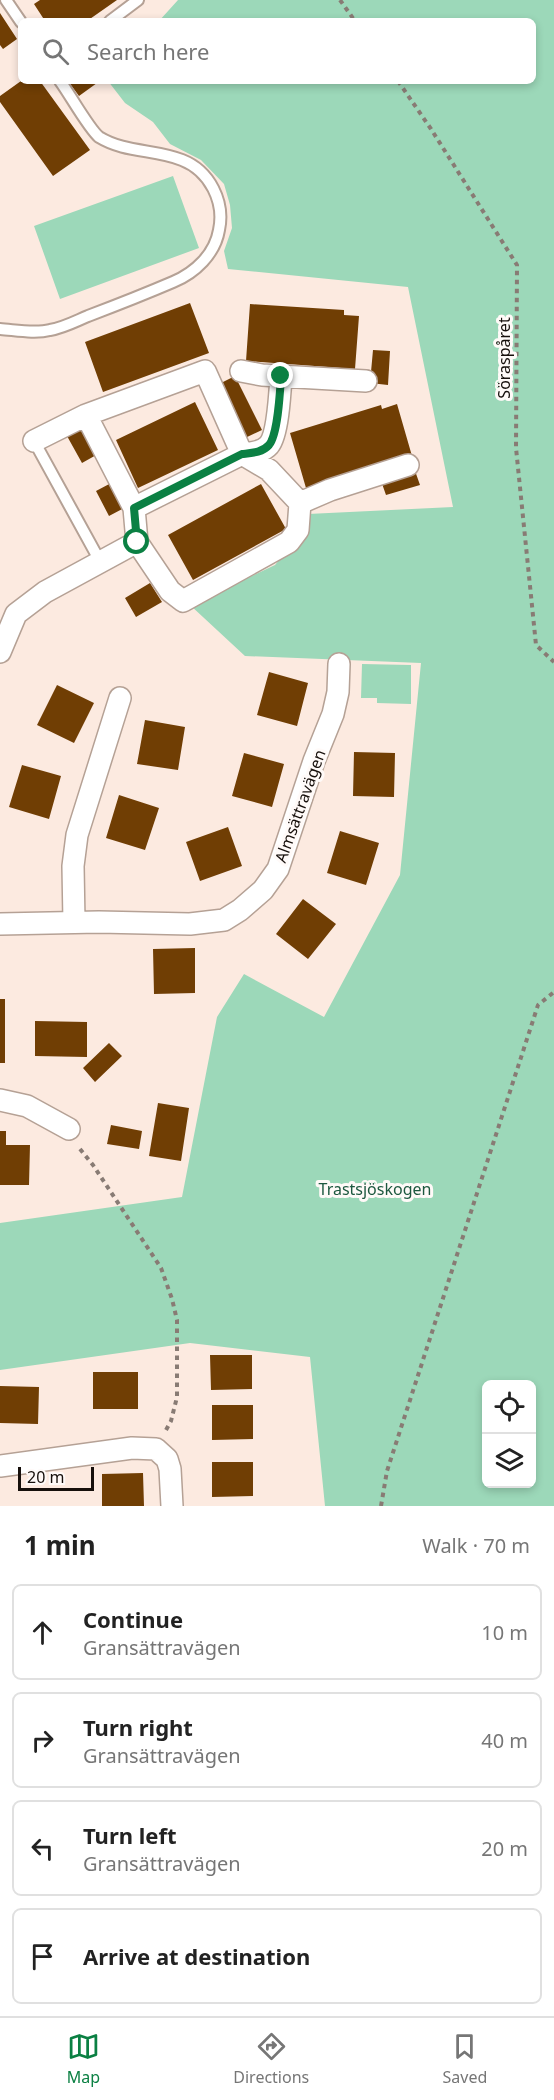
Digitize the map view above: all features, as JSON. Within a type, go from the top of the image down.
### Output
[{"type":"street","points":[[34,441],[86,415],[205,371],[242,454],[269,470],[300,503],[298,530],[289,542],[183,602],[170,591],[137,542],[134,508],[86,415]]},
{"type":"street","points":[[241,371],[366,381]]},
{"type":"street","points":[[134,508],[242,454],[259,452],[269,445],[277,420],[281,376]]},
{"type":"street","points":[[300,503],[330,490],[408,465]]},
{"type":"street","points":[[0,652],[16,614],[45,592],[137,542]]},
{"type":"street","name":"Almsättravägen","points":[[0,924],[74,922],[190,924],[224,920],[240,909],[263,890],[278,869],[314,761],[333,714],[338,692],[339,664]]},
{"type":"street","points":[[74,922],[73,866],[77,835],[120,698]]},
{"type":"street","points":[[0,1100],[27,1106],[69,1129]]},
{"type":"street","points":[[0,1466],[132,1448],[156,1449],[167,1459],[170,1469],[172,1506]]},
{"type":"lane","points":[[6,0],[18,18]]},
{"type":"lane","points":[[114,18],[138,0]]},
{"type":"lane","points":[[0,329],[49,331],[143,295],[180,279],[197,267],[218,240],[222,219],[220,201],[211,184],[183,160],[120,147],[97,135],[62,84]]},
{"type":"lane","points":[[34,441],[101,563]]},
{"type":"path","points":[[340,0],[353,18]]},
{"type":"path","name":"Söraspåret","points":[[400,84],[517,265],[517,459],[536,645],[554,662]]},
{"type":"path","points":[[381,1506],[387,1471],[538,1005],[554,992]]},
{"type":"path","points":[[69,1129],[78,1134],[80,1151],[93,1165],[161,1268],[172,1299],[177,1320],[177,1397],[171,1421],[156,1449]]},
{"type":"green space","name":"Trastsjöskogen","points":[[178,0],[554,0],[554,1506],[325,1506],[310,1357],[190,1343],[0,1370],[0,1223],[182,1197],[217,1017],[244,974],[324,1017],[400,875],[421,663],[245,656],[190,605],[275,565],[298,537],[308,514],[453,507],[408,287],[228,269],[224,251],[232,228],[230,205],[224,184],[201,160],[170,144],[153,122],[125,103],[110,84],[536,84],[536,18],[162,18]]},
{"type":"green space","points":[[173,176],[199,248],[60,299],[34,226]]},
{"type":"green space","points":[[362,664],[411,665],[411,704],[377,703],[377,698],[361,698]]},
{"type":"building","points":[[40,0],[117,0],[91,18],[43,18],[34,4]]},
{"type":"building","points":[[0,13],[17,39],[3,49],[0,45]]},
{"type":"building","points":[[18,83],[42,84],[90,150],[53,176],[0,102],[0,96]]},
{"type":"building","points":[[70,84],[96,84],[79,96]]},
{"type":"building","points":[[190,303],[209,353],[103,392],[85,342]]},
{"type":"building","points":[[250,304],[344,310],[344,315],[359,316],[355,369],[246,361]]},
{"type":"building","points":[[373,350],[390,351],[388,385],[370,383]]},
{"type":"building","points":[[235,376],[262,430],[245,438],[219,384]]},
{"type":"building","points":[[195,402],[218,450],[138,488],[116,440]]},
{"type":"building","points":[[397,404],[412,456],[306,488],[290,433],[381,405],[382,409]]},
{"type":"building","points":[[83,427],[98,454],[82,463],[67,436]]},
{"type":"building","points":[[414,468],[420,485],[386,495],[380,478]]},
{"type":"building","points":[[113,482],[126,507],[109,516],[96,491]]},
{"type":"building","points":[[261,484],[286,529],[193,580],[168,535]]},
{"type":"building","points":[[150,583],[162,602],[136,617],[125,598]]},
{"type":"building","points":[[269,672],[308,683],[297,726],[257,715]]},
{"type":"building","points":[[57,685],[94,703],[74,743],[37,725]]},
{"type":"building","points":[[145,720],[185,727],[178,770],[137,764]]},
{"type":"building","points":[[354,752],[395,753],[394,797],[353,796]]},
{"type":"building","points":[[244,753],[284,764],[272,807],[232,796]]},
{"type":"building","points":[[22,765],[61,776],[49,819],[9,807]]},
{"type":"building","points":[[119,795],[159,808],[145,850],[106,838]]},
{"type":"building","points":[[228,827],[242,866],[200,881],[186,842]]},
{"type":"building","points":[[340,831],[379,843],[366,885],[327,873]]},
{"type":"building","points":[[303,899],[336,924],[308,959],[276,934]]},
{"type":"building","points":[[195,948],[195,993],[154,994],[153,949]]},
{"type":"building","points":[[0,999],[5,999],[5,1063],[0,1063]]},
{"type":"building","points":[[35,1021],[87,1022],[87,1057],[35,1056]]},
{"type":"building","points":[[109,1043],[122,1056],[95,1082],[83,1068]]},
{"type":"building","points":[[158,1103],[189,1108],[181,1161],[149,1156]]},
{"type":"building","points":[[111,1125],[142,1131],[139,1149],[107,1144]]},
{"type":"building","points":[[0,1131],[6,1131],[6,1145],[30,1145],[29,1185],[0,1185]]},
{"type":"building","points":[[210,1355],[252,1355],[252,1389],[211,1390]]},
{"type":"building","points":[[93,1372],[138,1372],[138,1409],[93,1409]]},
{"type":"building","points":[[0,1386],[39,1387],[38,1424],[0,1423]]},
{"type":"building","points":[[212,1405],[253,1405],[253,1439],[212,1440]]},
{"type":"building","points":[[212,1462],[253,1462],[253,1496],[212,1497]]},
{"type":"building","points":[[143,1473],[144,1506],[102,1506],[102,1474]]},
{"type":"route","points":[[137,542],[134,508],[242,454],[259,452],[269,445],[277,420],[281,376]]}]
